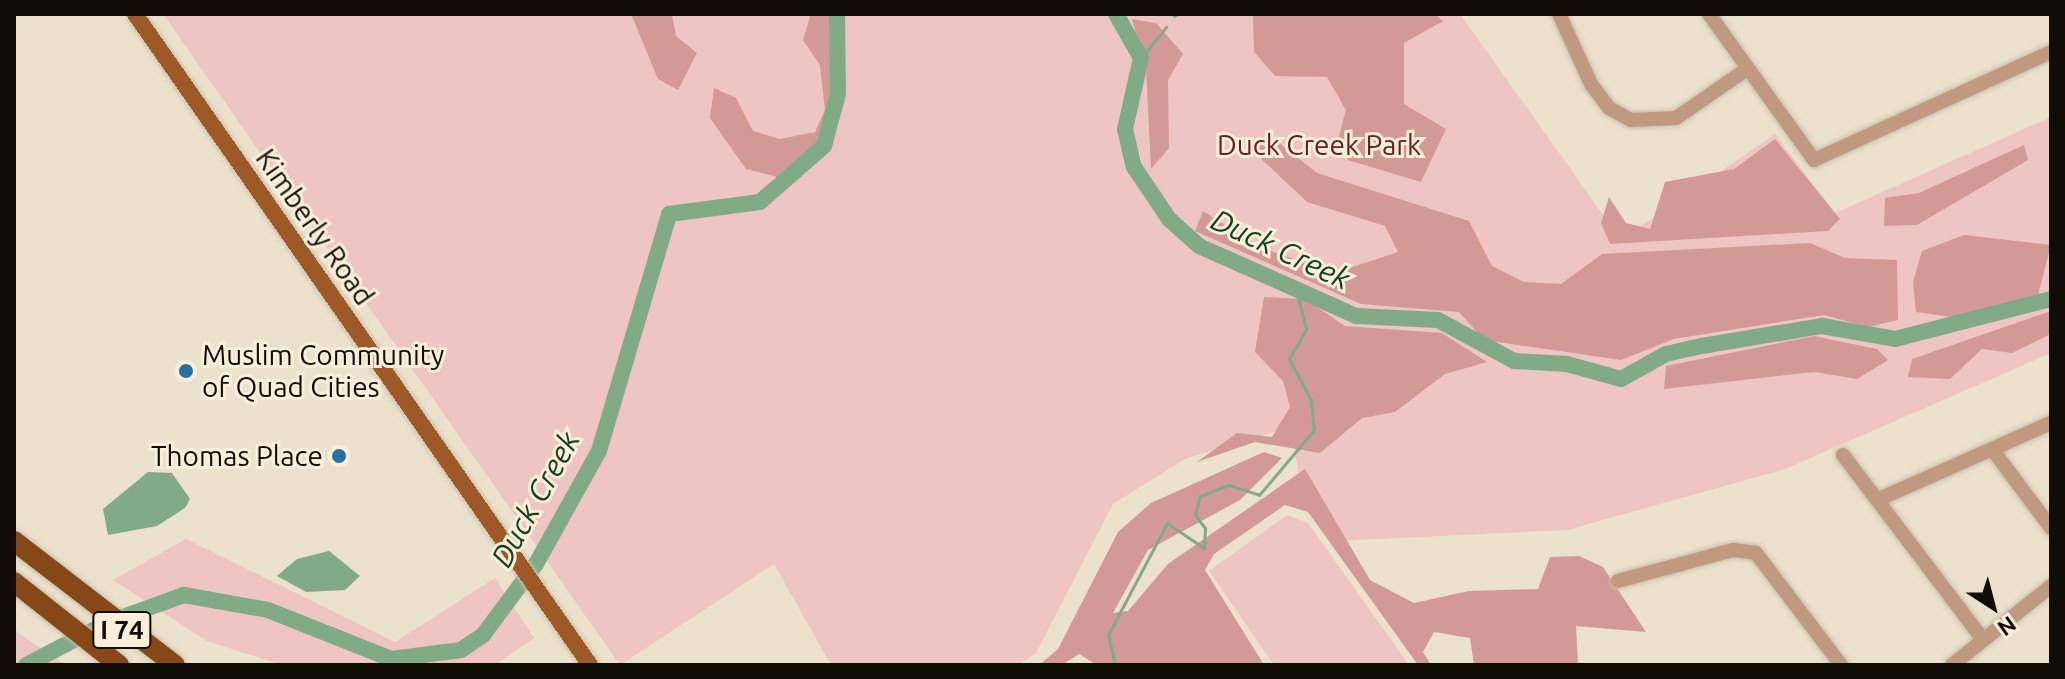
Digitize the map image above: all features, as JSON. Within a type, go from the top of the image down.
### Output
[{"type":"highway","name":"I 74","points":[[14,541],[72,591],[175,665]]},
{"type":"highway","name":"I 74","points":[[14,582],[119,665]]},
{"type":"main road","name":"Kimberly Road","points":[[135,14],[590,665]]},
{"type":"street","points":[[1559,14],[1591,84],[1609,108],[1631,120],[1676,118],[1747,69]]},
{"type":"street","points":[[1709,14],[1804,151],[1822,160],[2051,52]]},
{"type":"street","points":[[1877,500],[2051,423]]},
{"type":"street","points":[[1992,449],[2051,528]]},
{"type":"street","points":[[1843,455],[1982,638]]},
{"type":"street","points":[[1618,581],[1733,550],[1756,553],[1841,665]]},
{"type":"street","points":[[1952,665],[2051,586]]},
{"type":"green space","name":"Duck Creek Park","points":[[163,14],[1460,14],[1621,240],[1775,134],[1835,213],[2051,117],[2051,353],[1785,469],[1567,530],[1335,541],[1304,500],[1290,427],[1185,459],[1113,504],[1036,653],[1018,665],[831,665],[774,564],[620,665]]},
{"type":"green space","points":[[1287,515],[1308,523],[1409,665],[1274,665],[1209,571]]},
{"type":"green space","points":[[186,539],[395,642],[495,578],[534,638],[495,665],[282,665],[207,641],[113,580]]},
{"type":"green space","points":[[14,630],[66,665],[14,665]]},
{"type":"shaded area","points":[[631,14],[672,14],[676,36],[697,53],[678,90],[658,79]]},
{"type":"shaded area","points":[[811,14],[831,14],[832,109],[814,150],[781,178],[746,169],[710,118],[714,88],[736,98],[753,131],[780,139],[815,132],[825,110],[820,65],[803,40]]},
{"type":"shaded area","points":[[1253,14],[1435,14],[1443,21],[1404,43],[1404,104],[1446,129],[1421,182],[1348,160],[1338,140],[1346,110],[1327,77],[1275,76],[1254,52]]},
{"type":"shaded area","points":[[1132,19],[1156,23],[1183,54],[1168,80],[1169,148],[1151,169],[1146,68]]},
{"type":"shaded area","points":[[1269,135],[1317,173],[1469,221],[1492,266],[1524,282],[1561,284],[1602,254],[1810,243],[1845,258],[1897,260],[1898,320],[1868,327],[1824,315],[1674,339],[1621,360],[1484,340],[1459,312],[1361,304],[1195,231],[1203,211],[1262,248],[1334,273],[1398,252],[1385,226],[1307,202],[1254,152]]},
{"type":"shaded area","points":[[1775,139],[1840,219],[1828,231],[1610,244],[1601,223],[1609,197],[1626,223],[1650,229],[1665,182],[1734,169]]},
{"type":"shaded area","points":[[2024,145],[2028,160],[1917,225],[1884,226],[1885,198],[1919,193]]},
{"type":"shaded area","points":[[1964,235],[2051,245],[2038,295],[1951,317],[1916,312],[1913,282],[1922,251]]},
{"type":"shaded area","points":[[1264,297],[1305,299],[1345,326],[1442,333],[1487,362],[1445,374],[1395,412],[1362,418],[1320,453],[1255,442],[1197,462],[1237,433],[1272,437],[1290,407],[1283,381],[1255,352]]},
{"type":"shaded area","points":[[2051,311],[2051,334],[2012,353],[1982,349],[1950,379],[1908,377],[1912,359]]},
{"type":"shaded area","points":[[1814,336],[1877,349],[1888,360],[1857,379],[1814,372],[1664,389],[1666,366]]},
{"type":"shaded area","points":[[1264,452],[1282,458],[1240,500],[1148,550],[1113,613],[1128,611],[1168,564],[1305,469],[1370,580],[1414,603],[1469,591],[1538,589],[1550,557],[1579,556],[1603,567],[1646,632],[1576,626],[1578,665],[1474,665],[1470,638],[1434,632],[1423,652],[1431,665],[1418,665],[1308,512],[1285,505],[1214,554],[1205,570],[1264,665],[1097,665],[1079,654],[1062,665],[1039,665],[1058,649],[1118,532],[1151,503]]},
{"type":"shaded area","points":[[148,472],[172,473],[190,499],[185,508],[157,526],[108,535],[103,509]]},
{"type":"shaded area","points":[[329,551],[360,576],[345,590],[306,592],[277,576],[297,559]]},
{"type":"waterway","name":"Duck Creek","points":[[26,665],[109,622],[184,595],[268,610],[391,659],[461,650],[483,635],[536,564],[599,451],[669,214],[760,202],[824,146],[838,94],[837,14]]},
{"type":"waterway","name":"Duck Creek","points":[[1116,14],[1141,58],[1125,129],[1134,167],[1169,219],[1199,246],[1356,316],[1438,320],[1514,361],[1567,364],[1621,379],[1666,354],[1702,346],[1822,326],[1895,339],[2051,299]]},
{"type":"waterway","points":[[1141,58],[1166,27]]},
{"type":"waterway","points":[[1115,665],[1108,635],[1167,523],[1204,548],[1205,528],[1195,515],[1200,496],[1229,485],[1259,495],[1314,430],[1311,400],[1289,359],[1306,329],[1295,284]]},
{"type":"place","name":"Muslim Community of Quad Cities","points":[[186,371]]},
{"type":"place","name":"Thomas Place","points":[[339,456]]}]
